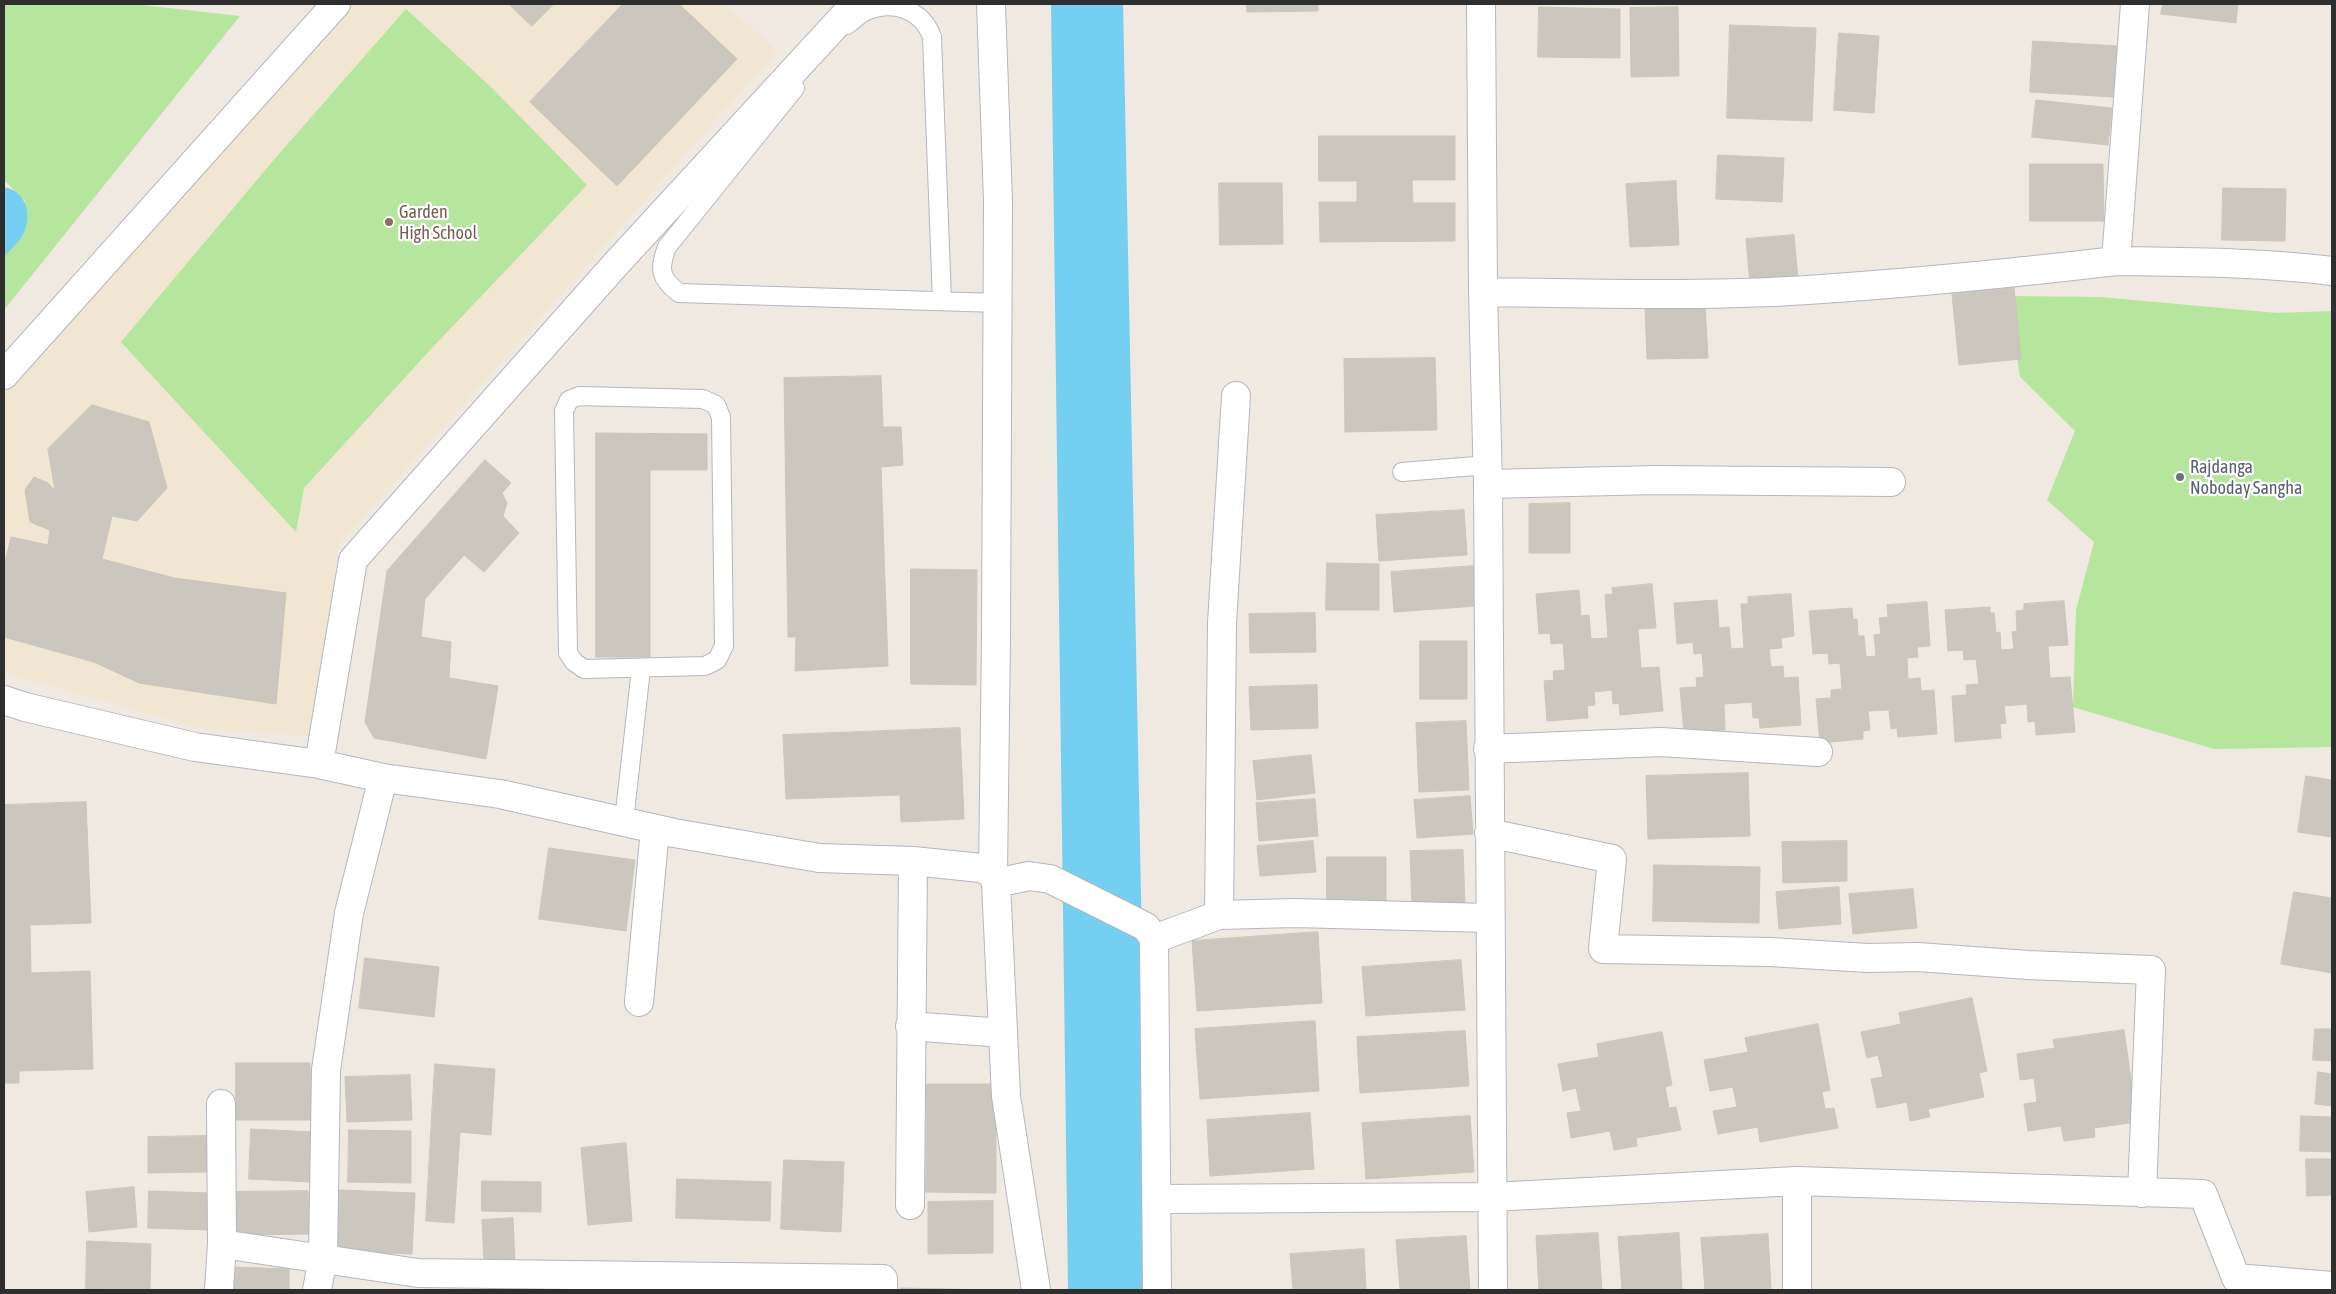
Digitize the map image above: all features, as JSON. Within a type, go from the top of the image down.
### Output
[{"type":"street","points":[[4,375],[336,4]]},
{"type":"street","points":[[319,764],[353,560],[737,145],[855,4]]},
{"type":"street","points":[[991,4],[998,201],[994,878],[1006,1096],[1036,1290]]},
{"type":"street","points":[[1481,4],[1483,292],[1488,474],[1489,918],[1493,1290]]},
{"type":"street","points":[[2116,261],[2135,4]]},
{"type":"street","points":[[1483,292],[1649,294],[1806,290],[2035,271],[2116,261],[2239,262],[2332,271]]},
{"type":"street","points":[[1219,915],[1222,623],[1236,396]]},
{"type":"street","points":[[1488,474],[1656,480],[1891,482]]},
{"type":"street","points":[[4,700],[25,707],[196,748],[319,764],[384,778],[500,794],[655,828],[819,858],[913,861],[981,868],[994,878],[1029,876],[1050,879],[1150,933],[1219,915],[1294,913],[1489,918]]},
{"type":"street","points":[[1488,749],[1661,742],[1818,752]]},
{"type":"street","points":[[317,1290],[322,1258],[326,1070],[349,913],[384,778]]},
{"type":"street","points":[[639,1002],[655,828]]},
{"type":"street","points":[[1489,833],[1612,859],[1603,949],[1770,952],[1868,958],[1918,957],[2151,970],[2142,1193]]},
{"type":"street","points":[[910,1205],[910,1026],[913,861]]},
{"type":"street","points":[[1150,933],[1157,1290]]},
{"type":"street","points":[[910,1026],[1003,1032]]},
{"type":"street","points":[[220,1290],[222,1244],[221,1104]]},
{"type":"street","points":[[1797,1181],[1797,1290]]},
{"type":"street","points":[[1156,1199],[1492,1198],[1797,1181],[2203,1194],[2236,1278],[2332,1286]]},
{"type":"street","points":[[222,1244],[322,1258],[418,1282],[883,1279],[883,1290]]},
{"type":"lane","points":[[942,301],[932,37],[928,27],[917,14],[904,9],[886,7],[865,12],[846,26],[737,145],[667,247],[662,260],[662,273],[667,284],[679,292],[998,304]]},
{"type":"lane","points":[[579,396],[703,399],[716,405],[721,418],[724,646],[716,660],[705,666],[641,669],[584,668],[574,662],[568,653],[564,411],[570,400],[579,396]]},
{"type":"lane","points":[[1402,472],[1488,474]]},
{"type":"lane","points":[[624,821],[641,669]]},
{"type":"shaded area","name":"Garden High School","points":[[343,4],[725,4],[777,51],[338,546],[315,737],[199,728],[4,672],[4,393]]},
{"type":"green space","points":[[4,4],[133,4],[240,16],[4,310],[4,257],[24,234],[25,201],[4,180]]},
{"type":"green space","points":[[406,9],[491,87],[587,185],[430,350],[304,488],[296,532],[121,342],[272,162]]},
{"type":"green space","points":[[2008,296],[2100,297],[2277,313],[2332,311],[2332,747],[2214,749],[2073,707],[2076,610],[2094,542],[2047,500],[2075,431],[2020,377]]},
{"type":"water","points":[[1051,4],[1123,4],[1149,1290],[1068,1290]]},
{"type":"water","points":[[4,187],[12,189],[22,198],[27,211],[27,218],[24,233],[4,257]]},
{"type":"building","points":[[509,4],[554,4],[532,26]]},
{"type":"building","points":[[623,4],[679,4],[737,59],[617,186],[530,102]]},
{"type":"building","points":[[1247,4],[1318,4],[1318,11],[1247,12]]},
{"type":"building","points":[[2163,4],[2238,4],[2236,23],[2161,14]]},
{"type":"building","points":[[1539,7],[1620,9],[1620,58],[1538,57]]},
{"type":"building","points":[[1678,7],[1679,76],[1631,77],[1630,8]]},
{"type":"building","points":[[1730,25],[1816,28],[1812,121],[1727,118]]},
{"type":"building","points":[[1839,33],[1879,36],[1874,113],[1834,110]]},
{"type":"building","points":[[2033,41],[2117,46],[2114,97],[2030,92]]},
{"type":"building","points":[[2036,100],[2112,108],[2108,145],[2032,137]]},
{"type":"building","points":[[1319,136],[1455,136],[1455,180],[1412,180],[1413,203],[1455,203],[1455,241],[1320,242],[1319,202],[1357,202],[1357,181],[1319,181]]},
{"type":"building","points":[[1718,155],[1784,158],[1782,202],[1716,199]]},
{"type":"building","points":[[2030,164],[2103,164],[2104,221],[2030,221]]},
{"type":"building","points":[[1676,181],[1679,245],[1630,247],[1626,184]]},
{"type":"building","points":[[1219,183],[1282,183],[1283,244],[1220,245]]},
{"type":"building","points":[[2223,188],[2286,189],[2285,241],[2222,240]]},
{"type":"building","points":[[1794,235],[1798,279],[1750,284],[1746,239]]},
{"type":"building","points":[[2014,288],[2021,359],[1959,365],[1952,294]]},
{"type":"building","points":[[1705,303],[1708,358],[1647,359],[1645,305]]},
{"type":"building","points":[[1435,358],[1437,430],[1345,432],[1344,359]]},
{"type":"building","points":[[881,376],[883,427],[901,427],[903,465],[881,467],[888,666],[795,671],[796,637],[788,637],[784,378]]},
{"type":"building","points":[[92,405],[149,422],[167,488],[137,521],[112,516],[102,559],[174,578],[286,593],[276,704],[139,683],[94,662],[4,637],[4,567],[11,537],[48,545],[50,530],[30,522],[25,490],[34,477],[48,483],[55,491],[48,449]]},
{"type":"building","points":[[596,433],[707,434],[707,470],[650,470],[650,657],[596,657]]},
{"type":"building","points":[[485,460],[511,483],[502,493],[507,503],[503,516],[519,533],[484,572],[464,555],[425,599],[421,637],[451,642],[449,678],[498,686],[486,759],[374,738],[365,722],[387,571]]},
{"type":"building","points":[[1570,503],[1570,553],[1529,553],[1529,504]]},
{"type":"building","points":[[1464,510],[1467,555],[1379,561],[1376,515]]},
{"type":"building","points":[[1327,563],[1379,564],[1379,610],[1326,610]]},
{"type":"building","points":[[1474,566],[1477,606],[1394,612],[1391,572]]},
{"type":"building","points":[[911,569],[977,570],[976,685],[911,684]]},
{"type":"building","points":[[1652,584],[1656,628],[1638,629],[1641,668],[1659,667],[1663,711],[1620,715],[1619,703],[1613,704],[1612,690],[1594,692],[1595,705],[1587,706],[1588,718],[1547,721],[1544,681],[1554,680],[1553,671],[1565,670],[1563,643],[1551,644],[1550,633],[1539,634],[1536,594],[1579,590],[1581,616],[1589,615],[1591,639],[1608,638],[1605,595],[1613,594],[1612,588]]},
{"type":"building","points":[[1791,594],[1794,636],[1781,638],[1782,648],[1769,649],[1771,667],[1783,666],[1784,678],[1798,677],[1801,725],[1760,728],[1759,718],[1753,718],[1752,702],[1724,704],[1725,730],[1684,733],[1680,688],[1697,687],[1696,678],[1704,677],[1702,653],[1694,654],[1693,642],[1677,644],[1674,603],[1717,600],[1719,628],[1729,627],[1731,649],[1744,648],[1741,604],[1748,604],[1748,597]]},
{"type":"building","points":[[2064,601],[2068,645],[2048,646],[2050,678],[2070,677],[2075,732],[2036,735],[2035,721],[2028,722],[2027,704],[2004,706],[2006,723],[2000,724],[2001,738],[1955,742],[1952,696],[1967,695],[1966,685],[1979,684],[1976,659],[1964,660],[1963,650],[1948,651],[1945,610],[1990,607],[1990,613],[1994,613],[1996,633],[2000,632],[2001,650],[2014,649],[2012,632],[2017,631],[2016,611],[2024,610],[2024,604]]},
{"type":"building","points":[[1927,602],[1930,646],[1917,647],[1918,657],[1907,658],[1908,679],[1920,678],[1921,691],[1934,690],[1937,734],[1898,737],[1897,728],[1891,729],[1889,710],[1868,711],[1870,730],[1863,731],[1863,739],[1820,743],[1816,699],[1831,698],[1831,690],[1842,689],[1840,663],[1829,664],[1828,653],[1813,654],[1809,611],[1852,608],[1853,620],[1857,619],[1858,636],[1864,636],[1866,657],[1876,656],[1874,635],[1881,634],[1879,618],[1888,617],[1887,605]]},
{"type":"building","points":[[1315,613],[1316,652],[1250,653],[1249,614]]},
{"type":"building","points":[[1420,641],[1467,641],[1467,699],[1420,699]]},
{"type":"building","points":[[1317,685],[1318,728],[1251,730],[1249,687]]},
{"type":"building","points":[[1466,721],[1469,790],[1419,792],[1416,723]]},
{"type":"building","points":[[960,728],[964,819],[901,822],[900,795],[786,799],[783,735]]},
{"type":"building","points":[[1311,755],[1315,793],[1257,800],[1253,761]]},
{"type":"building","points":[[1748,773],[1750,836],[1648,839],[1646,776]]},
{"type":"building","points":[[2306,776],[2332,780],[2332,837],[2298,832]]},
{"type":"building","points":[[1470,796],[1473,834],[1417,838],[1414,800]]},
{"type":"building","points":[[1315,799],[1318,836],[1259,841],[1256,803]]},
{"type":"building","points":[[86,802],[91,923],[30,925],[31,973],[90,971],[93,1069],[19,1071],[19,1083],[4,1083],[4,805]]},
{"type":"building","points":[[1313,841],[1316,872],[1260,876],[1257,846]]},
{"type":"building","points":[[1847,841],[1847,881],[1783,883],[1782,842]]},
{"type":"building","points":[[549,848],[635,860],[626,931],[539,919]]},
{"type":"building","points":[[1463,850],[1465,906],[1412,907],[1410,851]]},
{"type":"building","points":[[1327,857],[1386,857],[1386,914],[1327,914]]},
{"type":"building","points":[[1654,865],[1760,867],[1759,923],[1653,921]]},
{"type":"building","points":[[1839,887],[1841,924],[1779,929],[1776,892]]},
{"type":"building","points":[[1913,889],[1917,928],[1853,934],[1849,894]]},
{"type":"building","points":[[2294,892],[2332,898],[2332,973],[2281,964]]},
{"type":"building","points":[[1318,932],[1322,1003],[1197,1011],[1192,941]]},
{"type":"building","points":[[365,958],[439,967],[434,1017],[359,1008]]},
{"type":"building","points":[[1461,960],[1465,1010],[1366,1016],[1362,967]]},
{"type":"building","points":[[1972,998],[1987,1071],[1979,1073],[1984,1097],[1928,1109],[1930,1117],[1910,1121],[1907,1102],[1877,1108],[1871,1079],[1883,1077],[1878,1055],[1867,1058],[1861,1032],[1901,1024],[1899,1013]]},
{"type":"building","points":[[1315,1021],[1319,1091],[1200,1099],[1195,1029]]},
{"type":"building","points":[[1818,1024],[1830,1090],[1822,1092],[1825,1109],[1834,1108],[1838,1128],[1760,1142],[1758,1127],[1718,1134],[1713,1111],[1737,1107],[1733,1087],[1710,1091],[1704,1060],[1748,1052],[1745,1038]]},
{"type":"building","points":[[2315,1029],[2332,1029],[2332,1061],[2313,1060]]},
{"type":"building","points":[[2124,1030],[2137,1122],[2094,1128],[2095,1137],[2064,1141],[2061,1126],[2028,1131],[2024,1104],[2037,1102],[2034,1078],[2020,1080],[2017,1054],[2055,1048],[2053,1040]]},
{"type":"building","points":[[1465,1031],[1469,1086],[1360,1093],[1357,1037]]},
{"type":"building","points":[[1662,1032],[1672,1085],[1665,1087],[1669,1108],[1676,1107],[1681,1130],[1636,1138],[1637,1146],[1614,1150],[1610,1131],[1571,1138],[1567,1113],[1581,1111],[1576,1088],[1563,1091],[1558,1064],[1599,1057],[1597,1044]]},
{"type":"building","points":[[236,1063],[310,1063],[311,1120],[236,1120]]},
{"type":"building","points":[[435,1064],[495,1069],[491,1135],[460,1132],[454,1223],[426,1221]]},
{"type":"building","points":[[2318,1072],[2332,1074],[2332,1106],[2315,1104]]},
{"type":"building","points":[[410,1075],[412,1120],[347,1122],[345,1077]]},
{"type":"building","points":[[927,1084],[996,1084],[996,1193],[926,1192]]},
{"type":"building","points":[[1310,1113],[1314,1169],[1210,1176],[1207,1120]]},
{"type":"building","points":[[1470,1116],[1474,1172],[1366,1179],[1362,1123]]},
{"type":"building","points":[[2301,1116],[2332,1117],[2332,1152],[2300,1151]]},
{"type":"building","points":[[251,1129],[313,1132],[310,1182],[249,1179]]},
{"type":"building","points":[[349,1130],[411,1131],[411,1183],[348,1182]]},
{"type":"building","points":[[207,1136],[207,1172],[148,1173],[148,1137]]},
{"type":"building","points":[[626,1143],[632,1221],[588,1225],[581,1148]]},
{"type":"building","points":[[2306,1159],[2332,1159],[2332,1195],[2307,1196]]},
{"type":"building","points":[[784,1160],[844,1162],[841,1232],[781,1229]]},
{"type":"building","points":[[677,1179],[771,1182],[770,1221],[676,1218]]},
{"type":"building","points":[[482,1181],[541,1182],[541,1212],[482,1211]]},
{"type":"building","points":[[134,1187],[137,1227],[89,1232],[86,1192]]},
{"type":"building","points":[[340,1190],[415,1193],[412,1254],[337,1251]]},
{"type":"building","points":[[149,1191],[211,1193],[209,1230],[148,1228]]},
{"type":"building","points":[[308,1191],[309,1234],[235,1235],[234,1192]]},
{"type":"building","points":[[993,1201],[993,1253],[928,1254],[928,1202]]},
{"type":"building","points":[[513,1218],[515,1262],[484,1263],[482,1220]]},
{"type":"building","points":[[1598,1233],[1602,1290],[1539,1290],[1536,1236]]},
{"type":"building","points":[[1679,1233],[1682,1290],[1622,1290],[1618,1237]]},
{"type":"building","points":[[1768,1234],[1771,1290],[1705,1290],[1701,1238]]},
{"type":"building","points":[[1466,1236],[1470,1290],[1400,1290],[1396,1240]]},
{"type":"building","points":[[87,1241],[151,1244],[150,1290],[86,1289]]},
{"type":"building","points":[[1364,1249],[1366,1290],[1293,1290],[1290,1254]]},
{"type":"building","points":[[234,1267],[289,1269],[289,1290],[233,1290]]},
{"type":"building","points":[[901,1288],[990,1290],[901,1290]]},
{"type":"place","name":"Garden High School","points":[[389,222]]},
{"type":"place","name":"Rajdanga Noboday Sangha","points":[[2180,477]]}]
